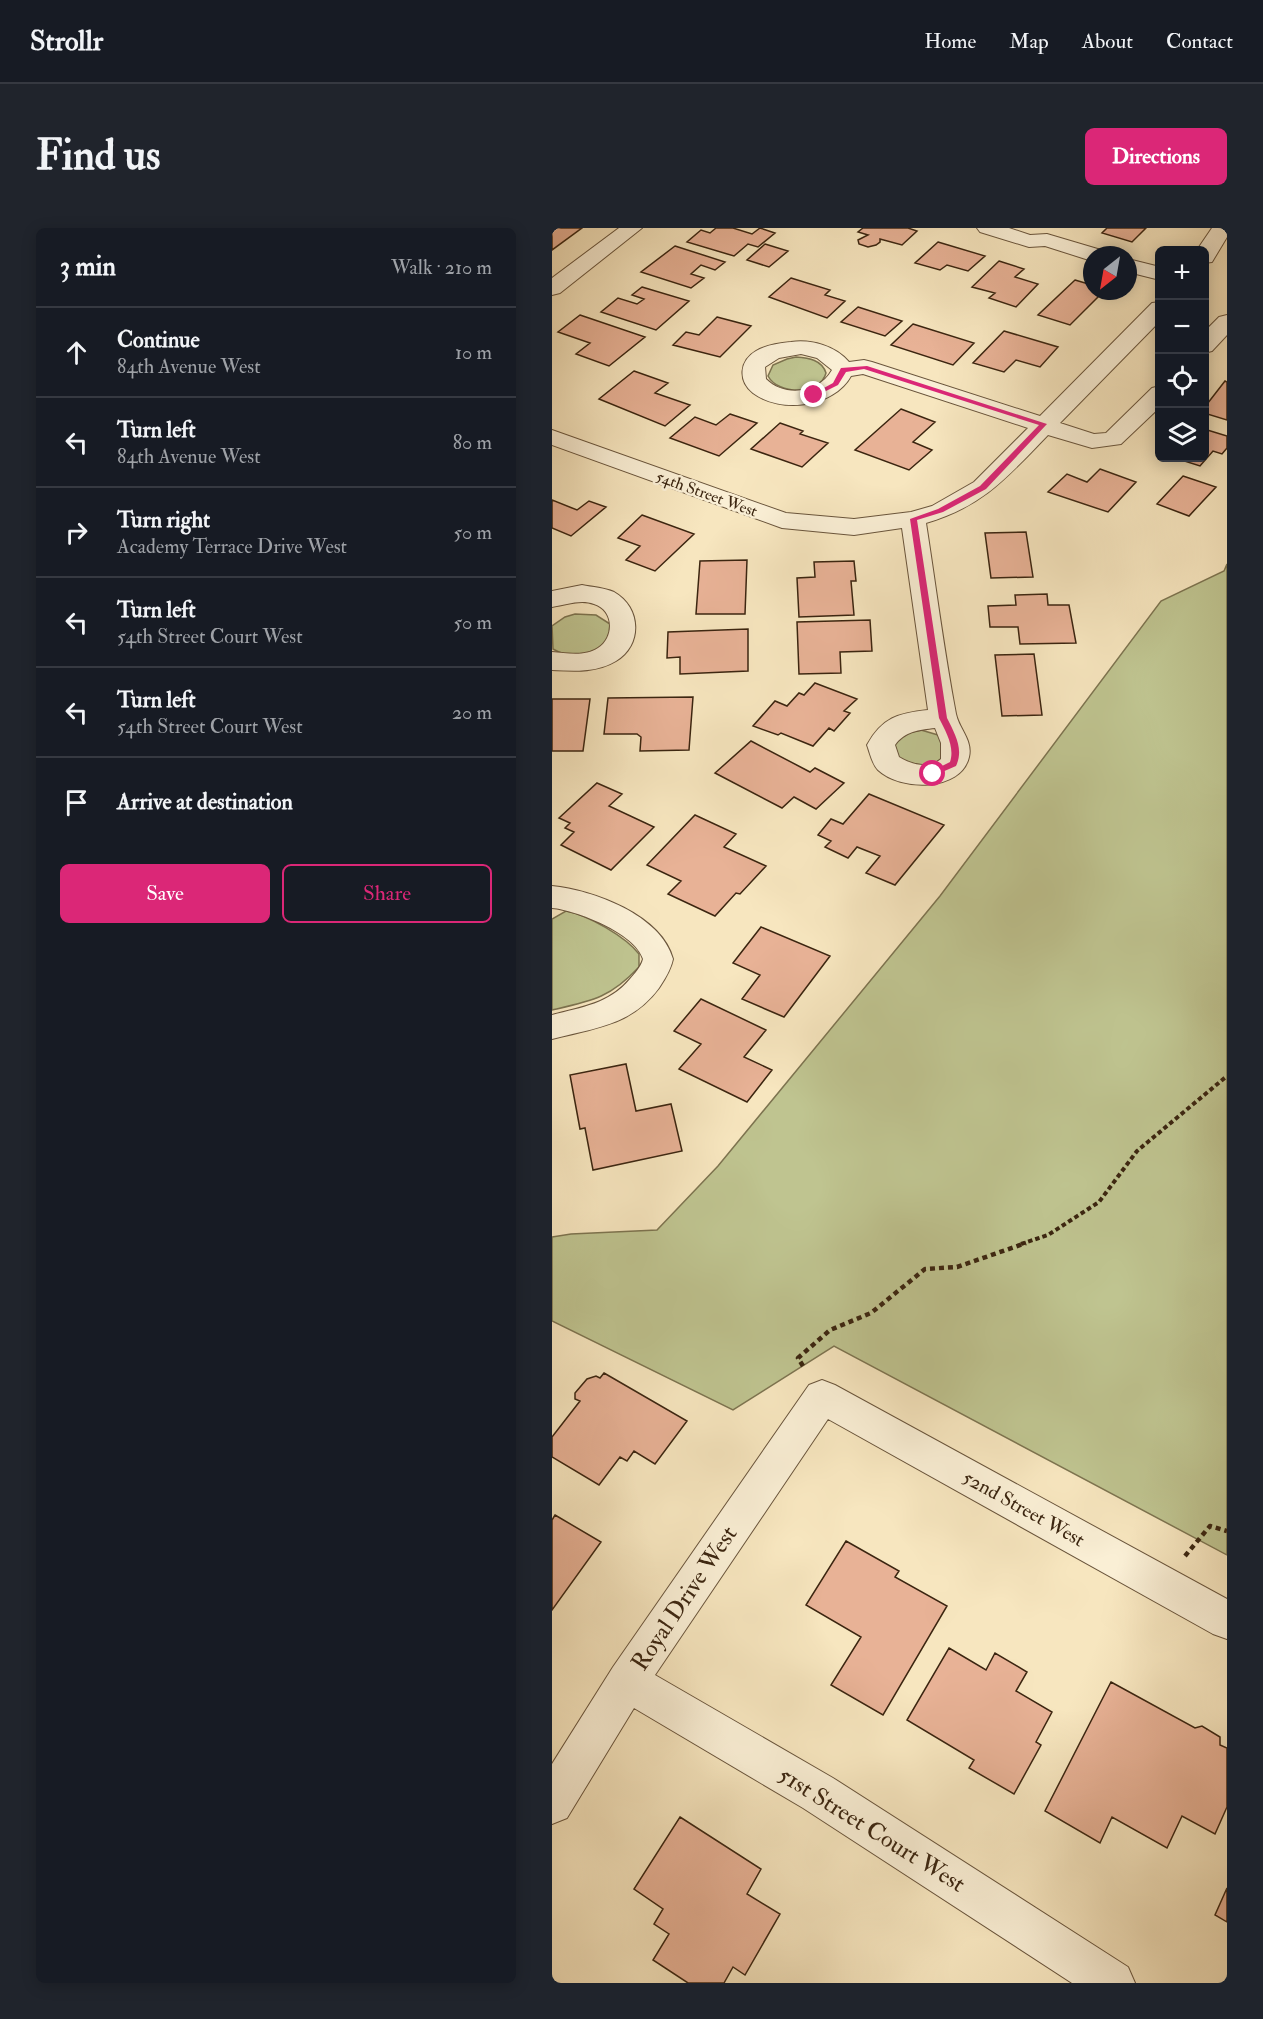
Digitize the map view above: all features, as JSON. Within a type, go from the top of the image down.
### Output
[{"type":"street","points":[[552,288],[632,228]]},
{"type":"street","points":[[987,228],[1029,241],[1049,234],[1083,250]]},
{"type":"street","points":[[1213,256],[1222,228]]},
{"type":"street","points":[[1137,268],[1155,273]]},
{"type":"street","name":"54th Street West","points":[[552,437],[782,520],[819,525],[866,526],[913,519],[941,511],[983,487],[1155,313]]},
{"type":"street","points":[[1209,341],[1227,322]]},
{"type":"street","points":[[843,370],[864,367],[1092,441],[1113,439],[1155,398]]},
{"type":"street","points":[[913,519],[943,718]]},
{"type":"street","points":[[552,661],[568,664],[602,659],[615,651],[621,640],[624,621],[620,611],[610,600],[594,595],[559,591]]},
{"type":"street","points":[[552,897],[585,903],[642,934],[654,944],[658,959],[651,975],[626,1003],[614,1010],[552,1028]]},
{"type":"street","name":"52nd Street West","points":[[822,1397],[1227,1620]]},
{"type":"street","name":"Royal Drive West","points":[[552,1803],[627,1681],[822,1397]]},
{"type":"street","name":"51st Street Court West","points":[[627,1681],[818,1793],[1113,1983]]},
{"type":"path","points":[[822,1397],[798,1358],[830,1330],[871,1313],[925,1269],[957,1267],[1048,1235],[1099,1202],[1137,1151],[1227,1076]]},
{"type":"path","points":[[1162,1584],[1210,1526],[1227,1531]]},
{"type":"green space","points":[[796,357],[818,362],[826,373],[822,381],[808,389],[798,390],[780,387],[773,382],[768,376],[773,365]]},
{"type":"green space","points":[[1227,564],[1227,1555],[834,1346],[733,1410],[552,1321],[552,1237],[657,1230],[718,1166],[940,896],[1161,601],[1224,571]]},
{"type":"green space","points":[[575,614],[596,615],[610,624],[610,644],[588,653],[575,655],[560,653],[553,649],[552,626],[565,617]]},
{"type":"green space","points":[[921,730],[938,735],[944,740],[944,759],[930,768],[902,766],[890,742],[895,736]]},
{"type":"green space","points":[[566,911],[595,922],[633,947],[639,954],[639,967],[619,986],[600,997],[552,1010],[552,919]]},
{"type":"building","points":[[552,228],[582,228],[552,250]]},
{"type":"building","points":[[716,228],[733,228],[752,234],[760,228],[775,233],[758,247],[748,244],[734,256],[687,242],[701,230],[710,233]]},
{"type":"building","points":[[863,228],[908,228],[917,231],[902,245],[880,239],[876,245],[868,247],[859,244],[858,240],[868,235],[858,232]]},
{"type":"building","points":[[1107,228],[1146,228],[1132,242],[1102,233]]},
{"type":"building","points":[[938,242],[985,256],[968,271],[947,265],[940,270],[915,263]]},
{"type":"building","points":[[765,244],[788,251],[769,267],[747,260]]},
{"type":"building","points":[[675,246],[725,262],[715,270],[701,265],[691,274],[704,278],[691,288],[641,272]]},
{"type":"building","points":[[999,261],[1024,269],[1015,277],[1038,284],[1016,307],[989,298],[995,293],[972,287]]},
{"type":"building","points":[[791,278],[830,290],[825,295],[845,301],[827,318],[769,297]]},
{"type":"building","points":[[1075,280],[1083,282],[1083,300],[1095,300],[1070,325],[1038,315]]},
{"type":"building","points":[[642,287],[689,301],[656,330],[601,312],[618,298],[637,304],[644,299],[632,295]]},
{"type":"building","points":[[858,307],[902,321],[885,336],[841,322]]},
{"type":"building","points":[[580,315],[645,337],[609,366],[576,354],[590,343],[558,332]]},
{"type":"building","points":[[717,317],[751,326],[720,357],[673,345],[686,332],[699,335]]},
{"type":"building","points":[[913,324],[974,343],[953,365],[891,345]]},
{"type":"building","points":[[1004,331],[1058,347],[1040,367],[1016,360],[1004,372],[973,363]]},
{"type":"building","points":[[634,371],[668,383],[655,393],[690,405],[665,426],[599,399]]},
{"type":"building","points":[[1225,381],[1227,382],[1227,420],[1209,415],[1209,402]]},
{"type":"building","points":[[901,409],[935,422],[913,442],[932,450],[909,470],[855,450]]},
{"type":"building","points":[[730,414],[757,423],[719,456],[670,438],[695,417],[716,425]]},
{"type":"building","points":[[780,423],[803,431],[800,434],[828,443],[802,467],[751,449]]},
{"type":"building","points":[[1209,431],[1227,436],[1227,448],[1222,454],[1213,451],[1209,456]]},
{"type":"building","points":[[1188,462],[1203,462],[1200,466]]},
{"type":"building","points":[[1100,469],[1136,482],[1108,512],[1048,492],[1067,474],[1087,482]]},
{"type":"building","points":[[1183,476],[1216,487],[1189,516],[1157,504]]},
{"type":"building","points":[[552,500],[577,510],[589,501],[606,507],[571,536],[552,528]]},
{"type":"building","points":[[642,515],[694,534],[655,571],[626,560],[640,546],[618,538]]},
{"type":"building","points":[[1026,532],[1033,577],[991,578],[985,533]]},
{"type":"building","points":[[747,560],[745,614],[696,614],[700,561]]},
{"type":"building","points":[[854,561],[856,581],[851,581],[854,615],[799,617],[797,578],[815,577],[814,562]]},
{"type":"building","points":[[1047,594],[1048,605],[1069,605],[1076,643],[1020,644],[1018,627],[990,627],[988,606],[1016,605],[1015,595]]},
{"type":"building","points":[[870,620],[872,651],[840,652],[841,673],[799,674],[797,622]]},
{"type":"building","points":[[748,629],[748,671],[680,674],[680,657],[667,658],[668,632]]},
{"type":"building","points":[[1034,654],[1042,715],[1002,716],[995,655]]},
{"type":"building","points":[[815,683],[857,699],[844,711],[850,713],[834,731],[829,728],[813,746],[781,733],[778,735],[753,726],[775,701],[787,706],[799,693],[804,695]]},
{"type":"building","points":[[693,697],[689,750],[640,751],[641,737],[637,734],[604,734],[608,698]]},
{"type":"building","points":[[552,699],[590,699],[583,751],[552,751]]},
{"type":"building","points":[[751,741],[810,772],[815,768],[844,783],[816,809],[794,797],[782,808],[715,773]]},
{"type":"building","points":[[597,783],[622,794],[609,806],[654,827],[611,870],[561,845],[574,832],[565,828],[570,823],[559,818]]},
{"type":"building","points":[[869,794],[944,825],[895,885],[866,873],[880,856],[857,847],[848,858],[825,847],[831,841],[818,835],[831,819],[843,824]]},
{"type":"building","points":[[695,815],[736,834],[724,847],[766,866],[715,916],[668,894],[681,881],[647,865]]},
{"type":"building","points":[[761,927],[830,956],[784,1017],[742,999],[760,975],[733,963]]},
{"type":"building","points":[[701,999],[766,1030],[744,1057],[772,1070],[747,1102],[679,1069],[701,1044],[674,1031]]},
{"type":"building","points":[[626,1064],[636,1111],[671,1104],[682,1151],[593,1170],[585,1128],[580,1129],[570,1075]]},
{"type":"building","points":[[604,1373],[687,1421],[655,1464],[634,1451],[627,1461],[620,1457],[599,1485],[552,1457],[552,1437],[580,1401],[575,1399],[575,1393],[587,1379],[596,1376],[600,1378]]},
{"type":"building","points":[[555,1515],[601,1542],[552,1610],[552,1520]]},
{"type":"building","points":[[846,1541],[899,1571],[895,1577],[947,1606],[883,1715],[831,1685],[861,1637],[806,1605]]},
{"type":"building","points":[[949,1648],[986,1670],[995,1653],[1027,1672],[1016,1691],[1052,1712],[1036,1742],[1041,1745],[1014,1794],[969,1768],[974,1760],[907,1720]]},
{"type":"building","points":[[1111,1682],[1195,1728],[1202,1726],[1220,1737],[1220,1745],[1227,1748],[1227,1807],[1215,1834],[1182,1816],[1167,1848],[1112,1817],[1100,1843],[1045,1811]]},
{"type":"building","points":[[680,1817],[761,1869],[747,1894],[780,1914],[745,1975],[733,1967],[724,1983],[688,1983],[653,1960],[669,1934],[654,1924],[663,1909],[634,1889]]},
{"type":"building","points":[[1227,1888],[1227,1922],[1215,1915]]},
{"type":"route","points":[[814,395],[836,384],[843,370],[864,367],[1044,424],[983,487],[964,500],[941,511],[913,519],[943,718],[953,736],[956,756],[953,764],[933,774]]}]
